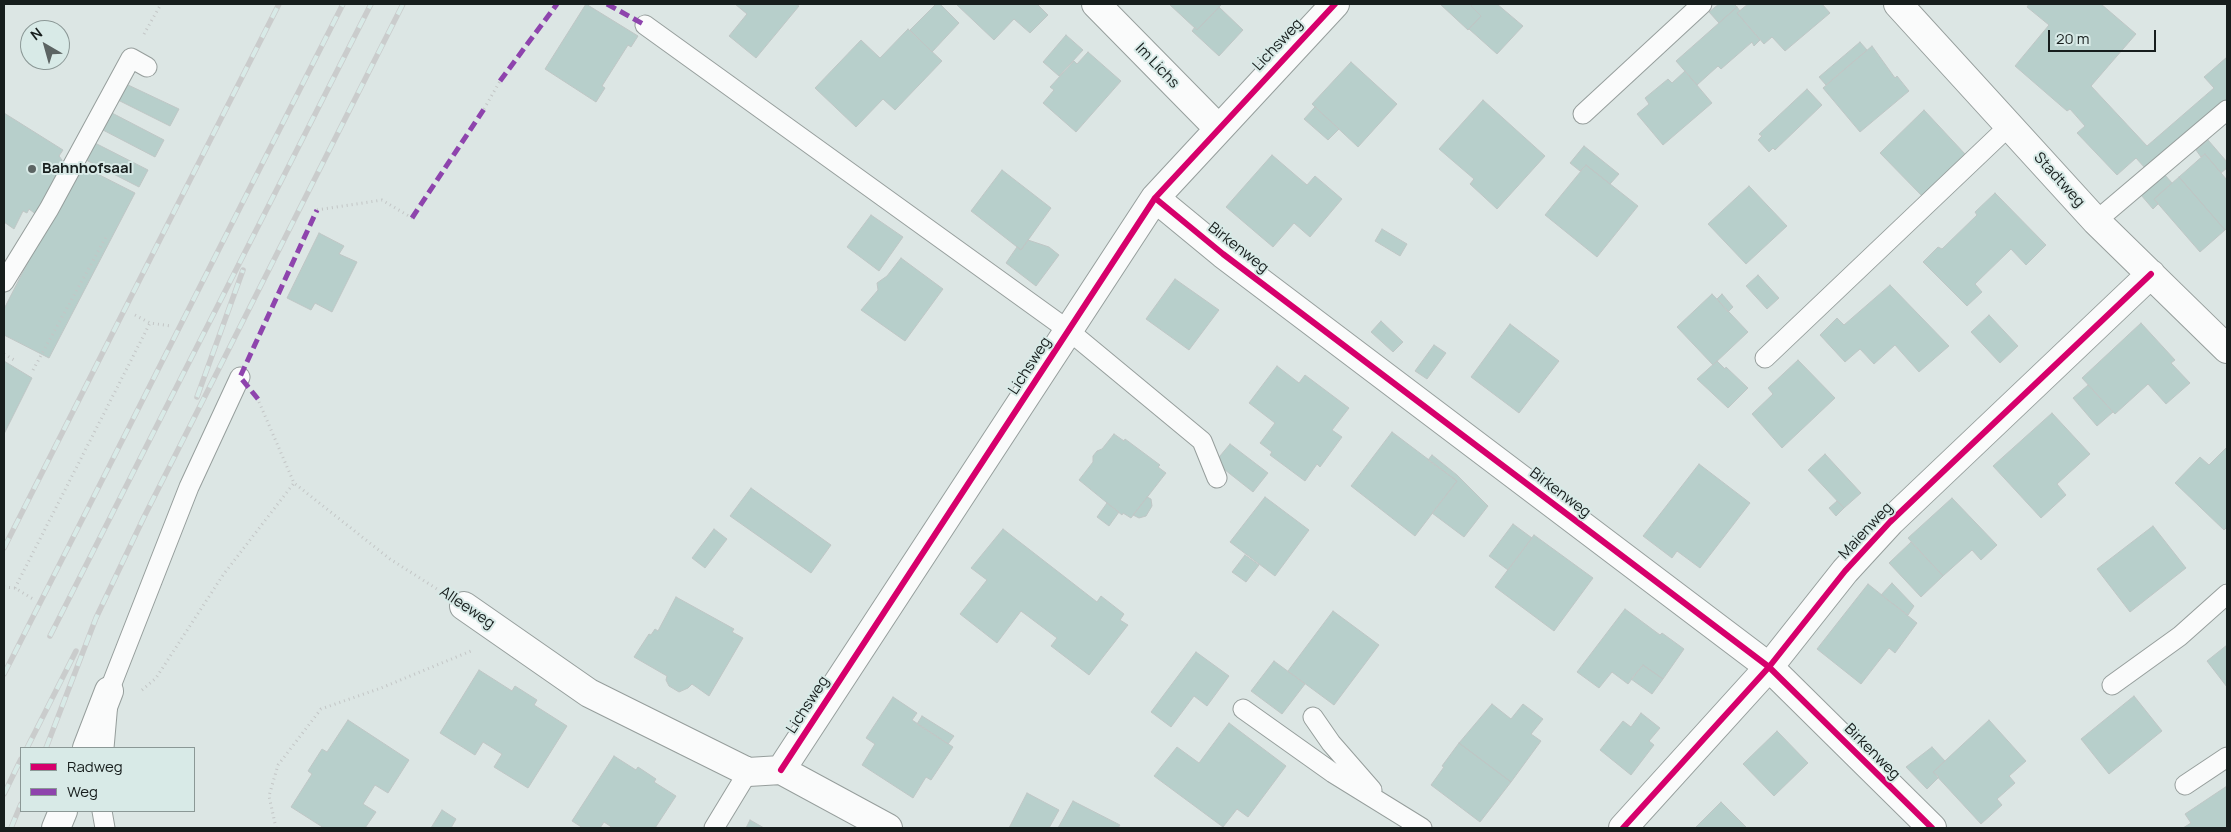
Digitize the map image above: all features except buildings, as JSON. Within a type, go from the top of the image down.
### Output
[{"type":"street","name":"Im Lichs","points":[[1096,4],[1218,128]]},
{"type":"street","name":"Lichsweg","points":[[781,770],[1155,198],[1334,4]]},
{"type":"street","name":"Stadtweg","points":[[1898,4],[2096,221],[2227,348]]},
{"type":"street","name":"Birkenweg","points":[[1155,198],[1223,254],[1769,667],[1932,828]]},
{"type":"street","name":"Maienweg","points":[[1623,828],[1769,667],[1845,571],[1890,522],[2151,274]]},
{"type":"street","name":"Alleeweg","points":[[464,606],[589,693],[748,772],[781,770]]},
{"type":"street","points":[[87,747],[109,691]]},
{"type":"street","points":[[781,770],[888,828]]},
{"type":"street","points":[[56,828],[63,812]]},
{"type":"lane","points":[[1584,114],[1702,4]]},
{"type":"lane","points":[[645,25],[1068,330],[1202,441],[1217,478]]},
{"type":"lane","points":[[4,282],[49,209],[131,58],[147,67]]},
{"type":"lane","points":[[2096,221],[2227,110]]},
{"type":"lane","points":[[1765,358],[2009,126]]},
{"type":"lane","points":[[104,747],[109,691],[189,487],[240,377]]},
{"type":"lane","points":[[2112,685],[2180,636],[2227,594]]},
{"type":"lane","points":[[1243,709],[1333,773],[1422,828]]},
{"type":"lane","points":[[1313,717],[1331,743],[1385,804]]},
{"type":"lane","points":[[2185,785],[2227,757]]},
{"type":"lane","points":[[714,828],[748,772]]},
{"type":"lane","points":[[102,812],[105,828]]},
{"type":"path","points":[[484,109],[500,82]]},
{"type":"path","points":[[317,210],[382,200],[412,218]]},
{"type":"path","points":[[33,370],[106,237]]},
{"type":"path","points":[[135,315],[150,323],[171,326]]},
{"type":"path","points":[[15,588],[150,323]]},
{"type":"path","points":[[4,354],[14,360]]},
{"type":"path","points":[[140,692],[156,678],[223,575],[294,483],[258,399]]},
{"type":"path","points":[[4,587],[15,588],[33,598]]},
{"type":"path","points":[[276,828],[269,796],[278,765],[321,708],[380,688],[473,650]]},
{"type":"railway","points":[[4,548],[279,4]]},
{"type":"railway","points":[[4,674],[343,4]]},
{"type":"railway","points":[[50,636],[371,4]]},
{"type":"railway","points":[[46,747],[96,618],[144,517],[403,4]]},
{"type":"railway","points":[[197,397],[243,270]]},
{"type":"railway","points":[[28,747],[76,651]]},
{"type":"railway","points":[[4,794],[20,761]]},
{"type":"railway","points":[[11,828],[20,806]]},
{"type":"marked path","points":[[500,81],[557,4]]},
{"type":"marked path","points":[[607,4],[645,25]]},
{"type":"marked path","points":[[412,218],[484,109]]},
{"type":"marked path","points":[[258,399],[240,377],[317,210]]},
{"type":"cycle path","points":[[781,770],[1155,198],[1335,4]]},
{"type":"cycle path","points":[[1155,198],[1223,254],[1769,667],[1932,828]]},
{"type":"cycle path","points":[[1623,828],[1769,667],[1845,571],[1890,522],[2151,274]]},
{"type":"place","name":"Bahnhofsaal","points":[[32,169]]}]
